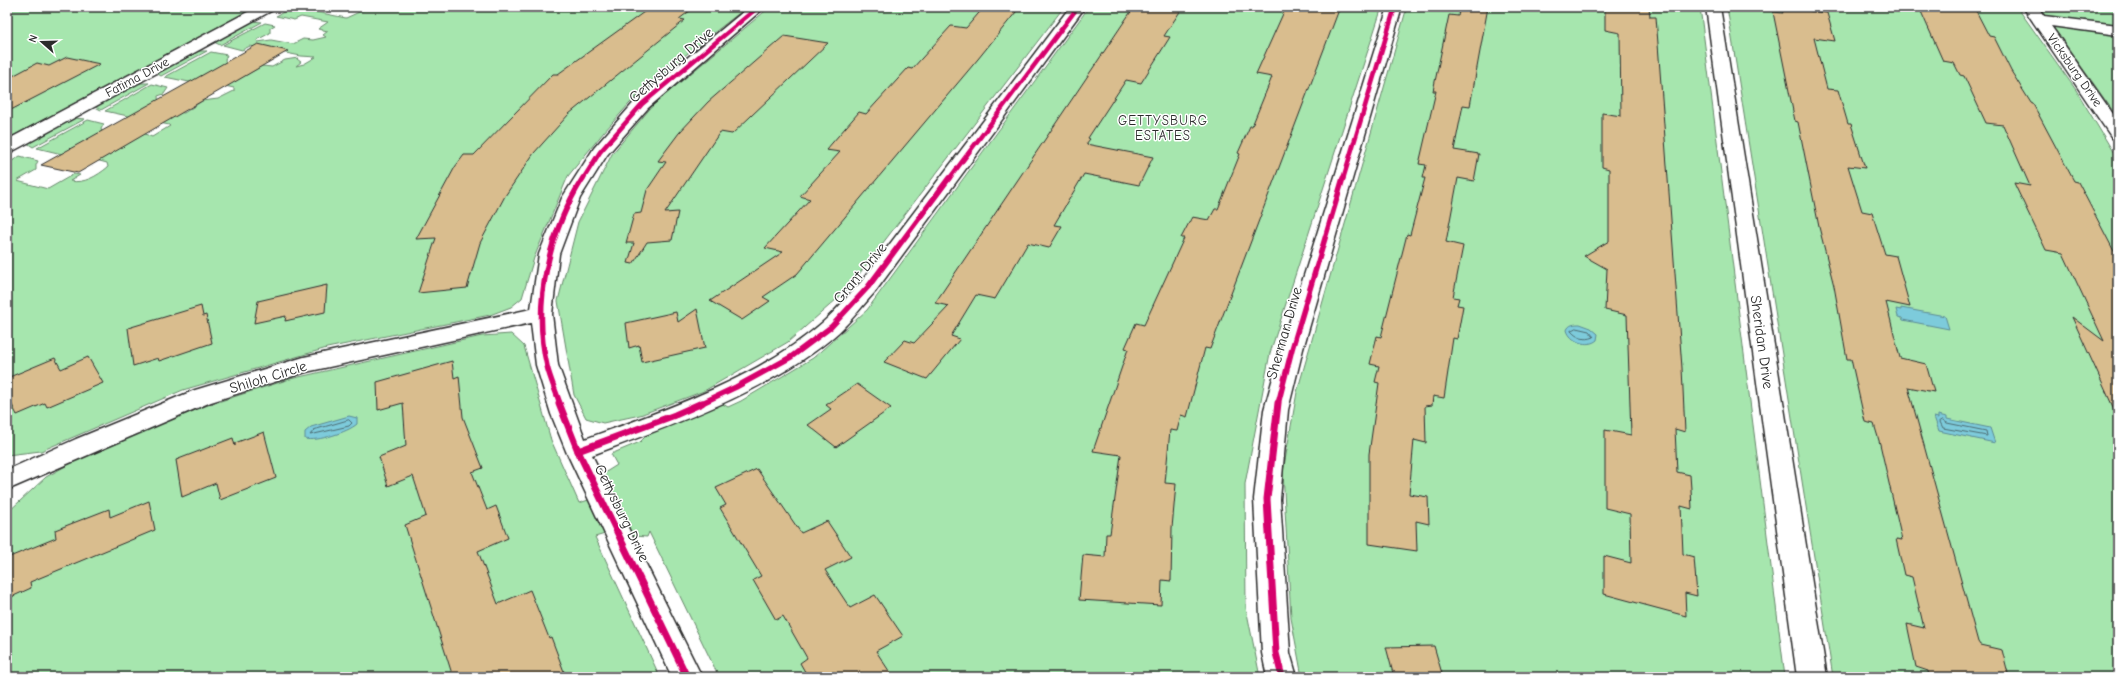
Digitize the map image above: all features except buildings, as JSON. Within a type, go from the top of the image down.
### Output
[{"type":"street","name":"Fatima Drive","points":[[7,147],[268,7]]},
{"type":"street","name":"Gettysburg Drive","points":[[686,677],[578,451],[563,414],[546,365],[541,314],[551,248],[571,198],[600,152],[642,104],[758,7]]},
{"type":"street","name":"Grant Drive","points":[[578,451],[675,415],[736,387],[791,357],[831,327],[868,287],[1078,7]]},
{"type":"street","name":"Sherman Drive","points":[[1282,677],[1276,654],[1267,499],[1276,410],[1292,349],[1395,7]]},
{"type":"street","name":"Sheridan Drive","points":[[1713,7],[1812,677]]},
{"type":"street","points":[[2035,13],[2118,30]]},
{"type":"street","name":"Vicksburg Drive","points":[[2035,13],[2118,134]]},
{"type":"street","name":"Shiloh Circle","points":[[7,481],[85,445],[203,396],[304,365],[541,314]]},
{"type":"green space","points":[[7,7],[255,7],[7,139]]},
{"type":"green space","points":[[293,7],[325,7],[316,12],[346,18],[370,7],[747,7],[688,53],[630,103],[568,176],[534,258],[522,298],[511,307],[490,315],[327,348],[183,390],[41,451],[7,455],[7,164],[20,156],[38,161],[36,170],[17,181],[48,189],[74,174],[80,175],[70,181],[75,182],[85,180],[95,176],[108,167],[107,163],[66,152],[62,154],[37,148],[88,120],[104,124],[101,129],[102,132],[145,134],[152,137],[170,126],[105,111],[152,84],[168,88],[164,94],[158,96],[159,108],[184,113],[202,101],[218,99],[234,91],[234,88],[197,80],[189,82],[165,77],[211,52],[227,55],[225,60],[230,77],[239,79],[262,66],[272,67],[285,60],[298,58],[297,59],[301,62],[296,66],[304,64],[316,57],[301,56],[250,46],[242,50],[223,45],[265,23],[275,25],[270,28],[270,33],[257,40],[258,42],[271,40],[293,44],[303,39],[313,40],[326,37],[323,35],[328,31],[318,29],[328,22],[301,17],[294,20],[276,16]]},
{"type":"green space","points":[[770,7],[1064,7],[846,291],[788,342],[704,391],[640,415],[603,423],[586,418],[574,395],[558,301],[578,222],[612,154],[653,105]]},
{"type":"green space","points":[[1089,7],[1382,7],[1270,353],[1245,484],[1246,608],[1260,677],[719,677],[649,532],[647,537],[605,534],[595,537],[660,677],[7,677],[7,513],[46,477],[89,453],[208,405],[290,379],[482,336],[511,334],[524,346],[551,440],[579,503],[595,498],[598,477],[617,465],[611,454],[640,442],[659,423],[721,403],[728,407],[741,401],[813,358],[867,310]]},
{"type":"green space","points":[[1407,7],[1700,7],[1785,677],[1302,677],[1291,618],[1283,472],[1297,392]]},
{"type":"green space","points":[[1727,7],[2017,7],[2076,90],[2118,160],[2118,677],[1833,677]]},
{"type":"green space","points":[[2039,7],[2118,7],[2118,118]]},
{"type":"green space","points":[[252,21],[262,22],[220,45],[214,42]]},
{"type":"green space","points":[[197,51],[207,51],[161,76],[156,73]]},
{"type":"green space","points":[[139,83],[149,83],[101,110],[95,107]]},
{"type":"green space","points":[[74,118],[85,119],[33,147],[27,143]]},
{"type":"water","points":[[1901,308],[1945,316],[1949,329],[1903,320],[1902,318],[1898,317],[1896,309],[1901,310]]},
{"type":"water","points":[[1580,324],[1591,328],[1598,334],[1597,340],[1589,344],[1575,341],[1567,330],[1572,325]]},
{"type":"water","points":[[1938,415],[1947,417],[1947,419],[1990,428],[1995,443],[1939,431],[1934,417],[1938,418]]},
{"type":"water","points":[[349,416],[357,418],[357,424],[353,427],[324,438],[310,440],[305,439],[305,432],[311,427]]},
{"type":"cycle path","points":[[687,677],[578,451],[563,414],[547,365],[541,314],[549,254],[571,198],[600,152],[642,104],[758,7]]},
{"type":"cycle path","points":[[578,451],[675,415],[736,387],[791,357],[831,327],[868,287],[1078,7]]},
{"type":"cycle path","points":[[1282,677],[1276,653],[1267,499],[1276,410],[1292,349],[1395,7]]},
{"type":"district","name":"GETTYSBURG ESTATES","points":[[1163,128]]}]
